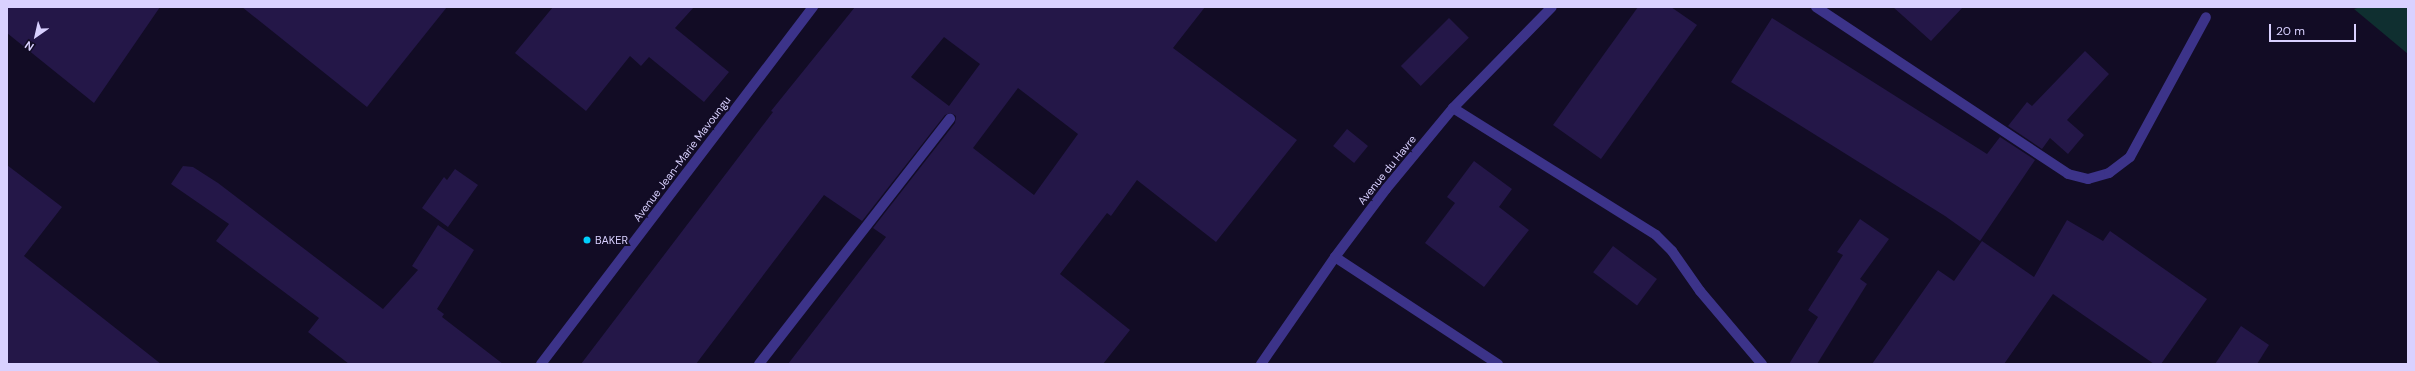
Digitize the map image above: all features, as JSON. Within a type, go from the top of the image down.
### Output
[{"type":"street","name":"Avenue Jean-Marie Mavoungu","points":[[541,364],[813,7]]},
{"type":"street","name":"Avenue du Havre","points":[[1261,364],[1335,257],[1386,189],[1453,108],[1552,7]]},
{"type":"street","points":[[1816,7],[2068,174],[2088,178],[2109,173],[2130,157],[2206,17]]},
{"type":"street","points":[[1453,108],[1656,235],[1672,251],[1700,291],[1762,364]]},
{"type":"street","points":[[759,364],[950,119]]},
{"type":"street","points":[[1335,257],[1498,364]]},
{"type":"green space","points":[[2361,7],[2408,7],[2408,54],[2354,9]]},
{"type":"building","points":[[7,7],[160,7],[94,103],[7,33]]},
{"type":"building","points":[[242,7],[447,7],[367,107]]},
{"type":"building","points":[[553,7],[694,7],[675,28],[729,72],[704,102],[649,57],[641,66],[630,56],[586,111],[515,53]]},
{"type":"building","points":[[855,7],[1205,7],[1173,48],[1297,140],[1216,242],[1137,180],[1111,216],[1107,213],[1060,274],[1130,330],[1103,364],[788,364],[886,237],[873,228],[955,123],[956,116],[951,113],[945,115],[862,221],[824,195],[696,364],[581,364],[773,112],[771,111]],"holes":[[[944,37],[980,64],[949,106],[911,77]],[[1018,88],[1078,134],[1034,195],[973,148]]]},
{"type":"building","points":[[1638,7],[1671,7],[1697,25],[1601,159],[1553,125]]},
{"type":"building","points":[[1893,7],[1963,7],[1931,41]]},
{"type":"building","points":[[1449,18],[1469,38],[1421,86],[1401,66]]},
{"type":"building","points":[[1772,18],[1987,154],[2000,137],[2035,160],[1980,241],[1945,216],[1731,82]]},
{"type":"building","points":[[2085,51],[2109,74],[2067,120],[2084,135],[2068,154],[2050,138],[2042,149],[2008,126],[2027,102],[2032,106]]},
{"type":"building","points":[[1347,129],[1368,146],[1354,163],[1333,146]]},
{"type":"building","points":[[1474,161],[1512,189],[1499,207],[1529,230],[1484,287],[1425,243],[1455,203],[1447,197]]},
{"type":"building","points":[[7,165],[62,207],[24,256],[161,364],[7,364]]},
{"type":"building","points":[[183,166],[193,167],[218,183],[383,309],[418,270],[412,266],[438,225],[474,250],[437,309],[444,314],[442,317],[503,364],[349,364],[308,332],[319,318],[216,241],[229,224],[171,184]]},
{"type":"building","points":[[455,169],[478,185],[448,227],[422,208],[444,177],[447,180]]},
{"type":"building","points":[[1860,219],[1889,239],[1860,279],[1867,284],[1817,364],[1789,364],[1818,317],[1808,310],[1843,255],[1837,252]]},
{"type":"building","points":[[2067,220],[2103,241],[2110,231],[2207,299],[2161,364],[2154,364],[2053,294],[2004,364],[1872,364],[1938,270],[1954,281],[1982,241],[2034,277]]},
{"type":"building","points":[[1613,246],[1657,279],[1637,305],[1593,272]]},
{"type":"building","points":[[2241,326],[2269,345],[2257,364],[2215,364]]},
{"type":"place","name":"BAKER","points":[[587,240]]}]
